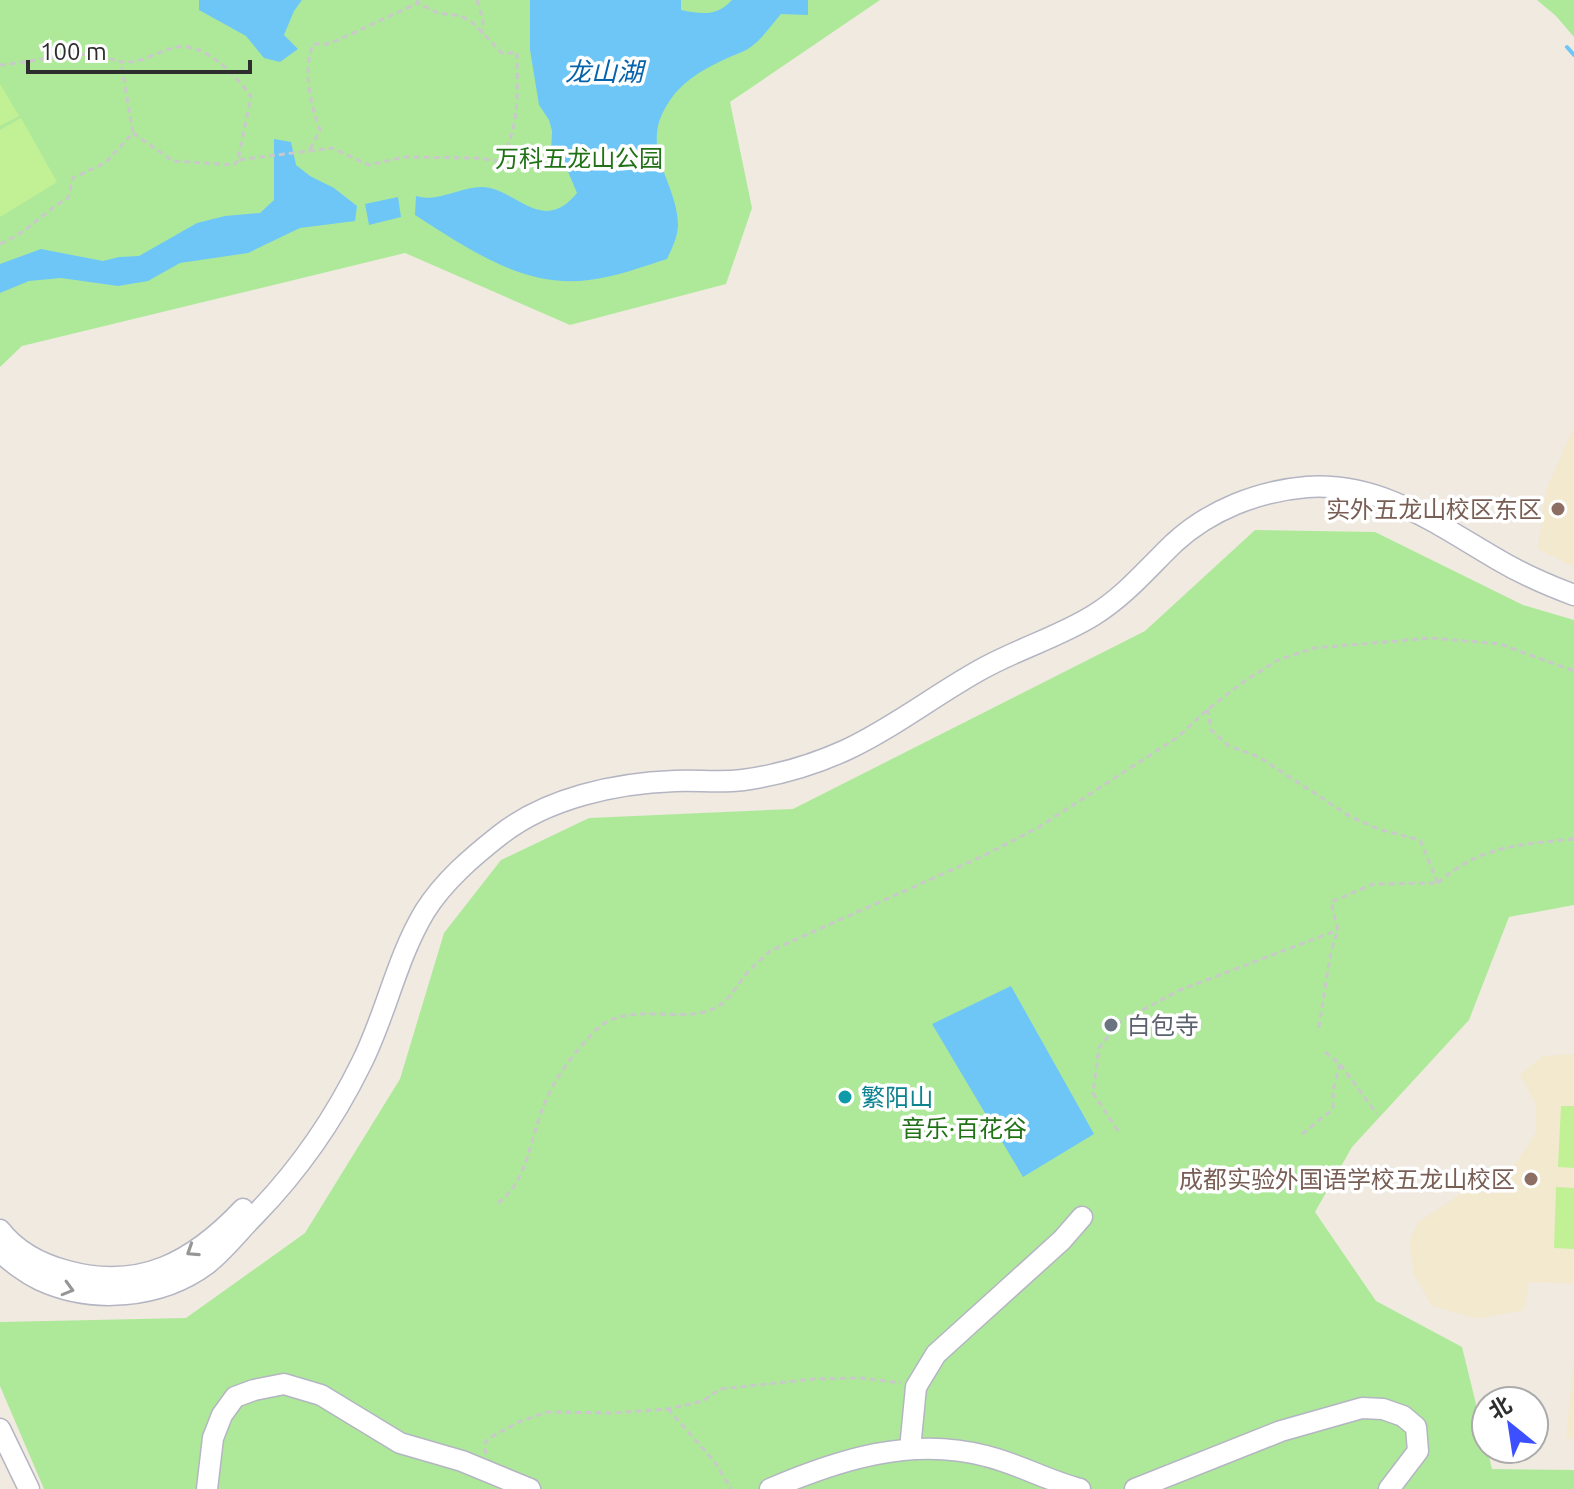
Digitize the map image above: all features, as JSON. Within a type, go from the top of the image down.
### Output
[{"type":"street","points":[[0,1230],[35,1260],[103,1278],[131,1278],[160,1270],[185,1257],[235,1218],[301,1144],[348,1066],[403,923],[433,879],[473,840],[523,807],[592,780],[643,771],[751,768],[782,761],[845,739],[973,661],[1096,601],[1129,575],[1188,518],[1251,485],[1287,477],[1350,478],[1373,482],[1419,501],[1487,540],[1574,583]]},
{"type":"street","points":[[0,1252],[23,1271],[42,1281],[93,1296],[168,1285],[192,1274],[211,1261],[269,1201],[313,1146],[350,1086],[378,1030],[402,959],[427,909],[448,881],[506,830],[557,804],[599,792],[668,781],[738,781],[803,768],[849,748],[984,668],[1095,614],[1116,600],[1176,542],[1221,511],[1245,500],[1292,489],[1335,487],[1389,498],[1541,582],[1574,595]]},
{"type":"street","points":[[910,1449],[916,1387],[936,1354],[1062,1240],[1082,1217]]},
{"type":"street","points":[[207,1489],[213,1438],[222,1415],[235,1397],[284,1384],[321,1395],[400,1443],[462,1461],[530,1489]]},
{"type":"street","points":[[1135,1489],[1281,1431],[1362,1408],[1393,1412],[1416,1427],[1418,1451],[1389,1489]]},
{"type":"street","points":[[0,1429],[29,1489]]},
{"type":"street","points":[[770,1489],[856,1456],[910,1449],[953,1449],[985,1455],[1080,1489]]},
{"type":"path","points":[[477,0],[483,20],[482,34]]},
{"type":"path","points":[[238,160],[332,148],[369,165],[404,157],[498,161],[509,148],[516,104],[517,53],[502,53],[472,22],[461,16],[438,13],[417,2],[338,40],[313,44],[308,57],[313,108],[320,130],[310,149]]},
{"type":"path","points":[[0,65],[94,55],[121,62],[146,59],[175,47],[207,51],[237,78],[251,96],[238,160],[234,165],[173,161],[133,133],[121,62]]},
{"type":"path","points":[[0,244],[25,232],[51,207],[68,198],[73,178],[105,163],[133,133]]},
{"type":"path","points":[[498,1203],[509,1195],[518,1180],[544,1104],[556,1081],[595,1030],[636,1013],[690,1014],[715,1008],[731,996],[748,972],[770,951],[985,855],[1039,827],[1178,737],[1208,709],[1278,660],[1314,648],[1432,638],[1500,644],[1574,671]]},
{"type":"path","points":[[1208,709],[1211,730],[1229,746],[1259,757],[1351,817],[1378,829],[1420,840],[1438,883]]},
{"type":"path","points":[[1318,1032],[1331,951],[1338,930],[1331,902],[1373,884],[1438,883],[1455,868],[1486,852],[1574,839]]},
{"type":"path","points":[[1118,1131],[1093,1093],[1099,1048],[1118,1023],[1180,990],[1338,930]]},
{"type":"path","points":[[1325,1052],[1340,1064],[1377,1114]]},
{"type":"path","points":[[1302,1134],[1333,1109],[1333,1090],[1340,1064]]},
{"type":"path","points":[[490,1473],[484,1445],[489,1438],[521,1421],[547,1412],[612,1413],[668,1409],[703,1401],[720,1389],[814,1379],[861,1378],[916,1387]]},
{"type":"path","points":[[668,1409],[714,1461],[731,1489]]},
{"type":"shaded area","name":"实外五龙山校区东区","points":[[1574,426],[1574,567],[1538,549],[1546,490]]},
{"type":"shaded area","name":"成都实验外国语学校五龙山校区","points":[[1574,1054],[1574,1284],[1529,1282],[1524,1310],[1477,1319],[1432,1306],[1414,1275],[1409,1244],[1417,1223],[1516,1163],[1536,1132],[1536,1105],[1520,1074],[1543,1056]]},
{"type":"shaded area","points":[[1574,1353],[1574,1440],[1566,1438]]},
{"type":"green space","name":"万科五龙山公园","points":[[0,0],[880,0],[730,102],[752,208],[726,284],[570,325],[405,253],[22,346],[0,367]]},
{"type":"green space","points":[[1537,0],[1574,0],[1574,37],[1556,16]]},
{"type":"green space","points":[[0,84],[19,116],[0,126]]},
{"type":"green space","points":[[21,118],[57,182],[0,217],[0,130]]},
{"type":"green space","name":"音乐·百花谷","points":[[1255,530],[1375,532],[1523,605],[1574,620],[1574,905],[1509,917],[1469,1020],[1352,1147],[1315,1212],[1376,1301],[1462,1347],[1471,1385],[1470,1465],[1491,1465],[1492,1469],[1574,1470],[1574,1489],[44,1489],[0,1386],[0,1322],[186,1318],[305,1233],[400,1079],[444,933],[501,860],[589,818],[793,809],[1145,631]]},
{"type":"green space","points":[[1561,1106],[1574,1106],[1574,1168],[1558,1167]]},
{"type":"green space","points":[[1556,1187],[1574,1188],[1574,1249],[1554,1248]]},
{"type":"water","points":[[199,0],[302,0],[284,35],[298,49],[280,62],[264,58],[246,36],[199,10]]},
{"type":"water","name":"龙山湖","points":[[530,0],[681,0],[681,10],[703,13],[715,12],[732,0],[808,0],[808,15],[781,14],[752,46],[694,76],[667,105],[659,121],[658,151],[678,224],[667,259],[599,279],[565,281],[542,278],[497,263],[415,215],[416,196],[433,198],[473,188],[490,188],[546,211],[564,205],[577,193],[566,167],[551,154],[552,131],[539,105],[530,50]]},
{"type":"water","points":[[274,139],[291,142],[296,165],[357,206],[355,221],[300,228],[248,253],[180,263],[148,281],[118,286],[61,278],[29,281],[0,293],[0,264],[41,249],[103,261],[139,256],[197,223],[225,216],[260,213],[274,200]]},
{"type":"water","points":[[398,197],[401,217],[369,225],[365,204]]},
{"type":"water","points":[[1011,986],[1094,1134],[1023,1177],[932,1024]]},
{"type":"waterway","points":[[1567,47],[1574,55]]},
{"type":"place","name":"实外五龙山校区东区","points":[[1558,509]]},
{"type":"place","name":"白包寺","points":[[1111,1025]]},
{"type":"place","name":"繁阳山","points":[[845,1097]]},
{"type":"place","name":"成都实验外国语学校五龙山校区","points":[[1531,1179]]}]
